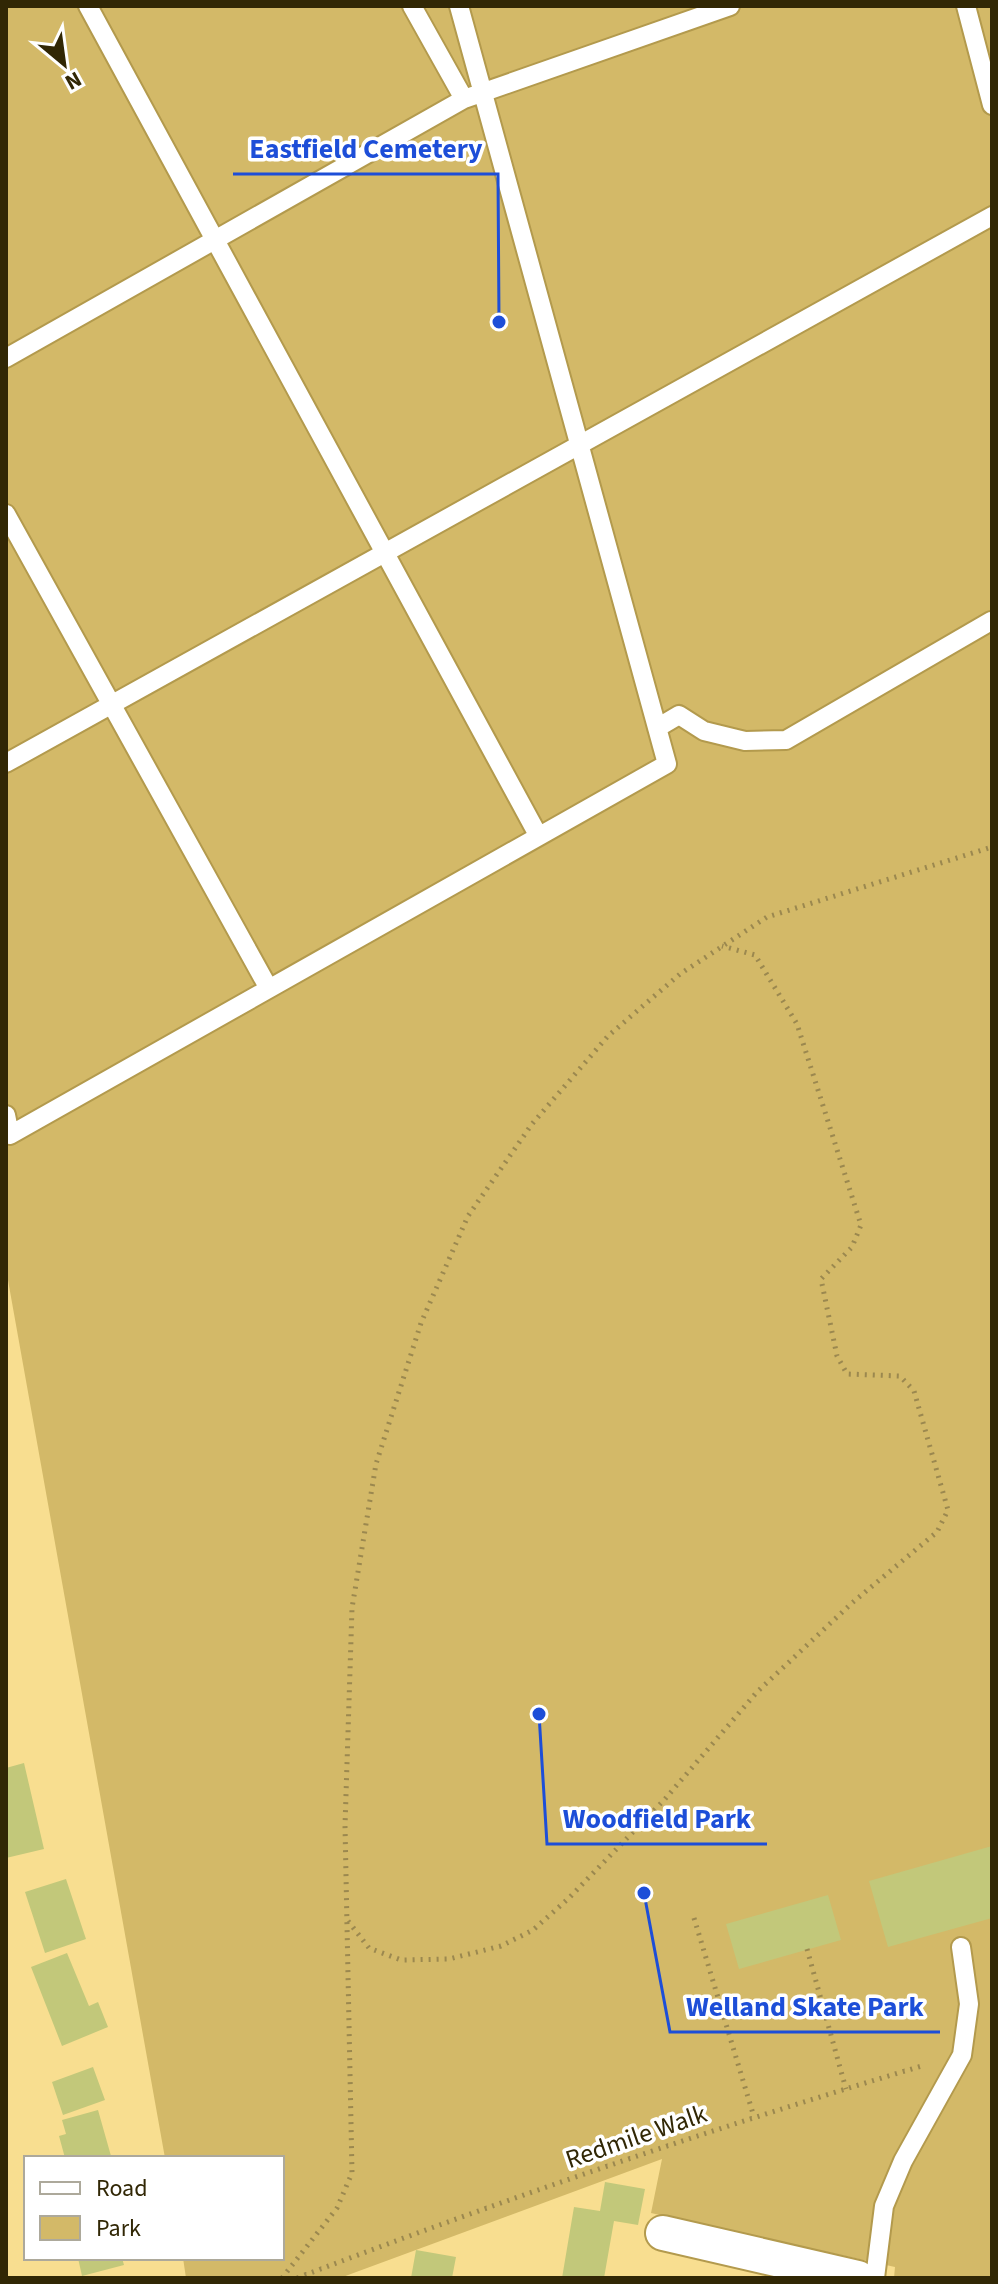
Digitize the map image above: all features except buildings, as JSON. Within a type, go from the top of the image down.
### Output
[{"type":"street","points":[[663,2233],[858,2278]]},
{"type":"lane","points":[[88,6],[538,835]]},
{"type":"lane","points":[[412,6],[464,99]]},
{"type":"lane","points":[[6,1115],[10,1135],[667,764],[459,6]]},
{"type":"lane","points":[[6,358],[464,99],[730,6]]},
{"type":"lane","points":[[966,6],[992,105]]},
{"type":"lane","points":[[6,763],[992,216]]},
{"type":"lane","points":[[6,514],[268,987]]},
{"type":"lane","points":[[657,728],[679,715],[704,731],[745,741],[786,740],[991,621]]},
{"type":"lane","points":[[875,2278],[884,2206],[903,2161],[962,2055],[969,2004],[961,1947]]},
{"type":"path","points":[[282,2278],[337,2208],[352,2173],[345,1826],[352,1608],[376,1464],[421,1323],[468,1216],[532,1124],[608,1036],[680,974],[767,917],[958,855],[992,847]]},
{"type":"path","points":[[347,1920],[369,1948],[401,1960],[449,1959],[501,1946],[533,1930],[569,1898],[665,1799],[757,1692],[852,1603],[937,1532],[948,1510],[914,1391],[900,1376],[847,1374],[837,1356],[821,1279],[852,1247],[861,1225],[797,1024],[755,955],[721,946]]},
{"type":"path","points":[[694,1918],[754,2117]]},
{"type":"path","points":[[807,1949],[846,2089]]},
{"type":"path","name":"Redmile Walk","points":[[297,2278],[446,2221],[754,2117],[962,2055]]},
{"type":"green space","points":[[6,6],[992,6],[992,2278],[894,2278],[895,2267],[651,2213],[662,2159],[340,2278],[186,2278],[183,2260],[284,2260],[284,2156],[165,2156],[6,1269]]},
{"type":"place","name":"Eastfield Cemetery","points":[[499,322]]},
{"type":"place","name":"Woodfield Park","points":[[539,1714]]},
{"type":"place","name":"Welland Skate Park","points":[[644,1893]]}]
